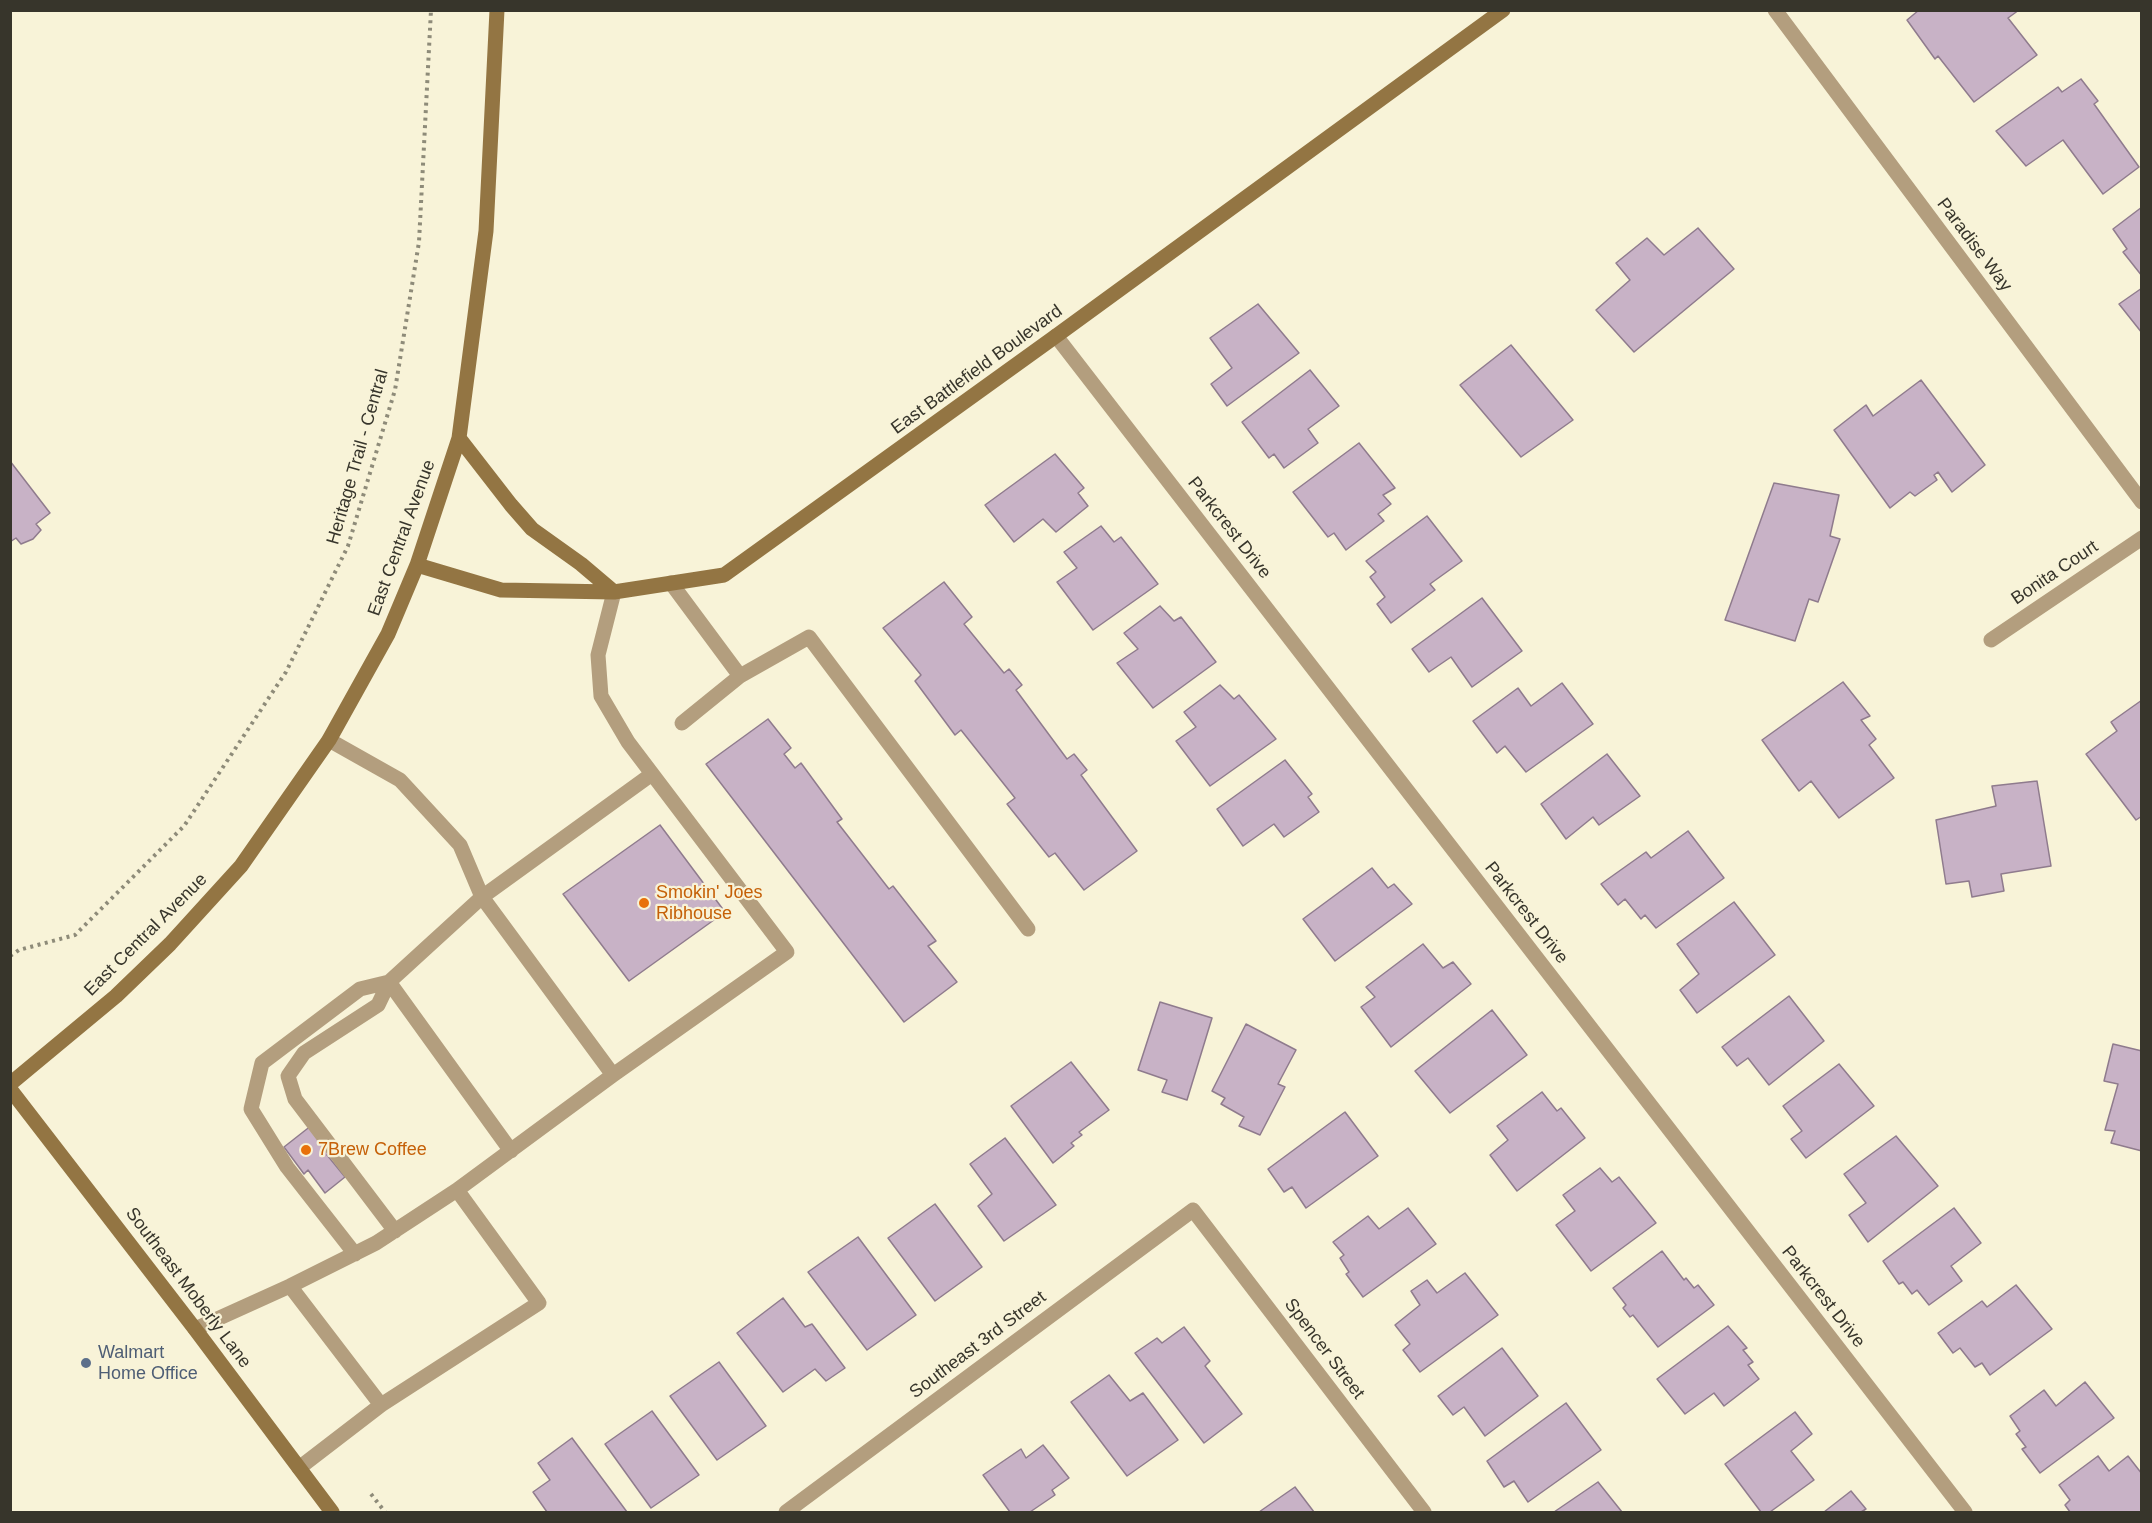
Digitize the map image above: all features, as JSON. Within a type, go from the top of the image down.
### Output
[{"type":"street","name":"East Central Avenue","points":[[10,1084],[116,996],[241,866],[329,740],[388,634],[417,565],[459,438],[486,231],[497,10]]},
{"type":"street","name":"East Battlefield Boulevard","points":[[417,565],[501,590],[614,592],[724,575],[1503,10]]},
{"type":"street","name":"Paradise Way","points":[[1775,10],[2142,502]]},
{"type":"street","name":"Parkcrest Drive","points":[[1056,336],[1965,1512]]},
{"type":"street","points":[[195,1329],[290,1286],[355,1254],[395,1231],[458,1190],[613,1075],[787,952],[628,742],[601,696],[598,655],[614,592],[581,564],[532,529],[459,438]]},
{"type":"street","name":"Bonita Court","points":[[1991,640],[2142,538]]},
{"type":"street","points":[[671,584],[740,676]]},
{"type":"street","points":[[682,723],[740,676],[809,637],[1028,929]]},
{"type":"street","points":[[329,740],[400,780],[460,845],[482,897],[613,1075]]},
{"type":"street","points":[[395,1231],[295,1099],[288,1076],[304,1053],[378,1005],[389,982],[482,897],[652,774]]},
{"type":"street","points":[[389,982],[511,1151]]},
{"type":"street","points":[[355,1254],[287,1167],[251,1109],[262,1063],[360,989],[389,982]]},
{"type":"street","name":"Southeast Moberly Lane","points":[[10,1089],[195,1329],[332,1512]]},
{"type":"street","points":[[299,1468],[381,1404],[539,1303],[458,1190]]},
{"type":"street","name":"Southeast 3rd Street","points":[[786,1512],[1193,1210]]},
{"type":"street","name":"Spencer Street","points":[[1193,1210],[1424,1512]]},
{"type":"street","points":[[290,1286],[381,1404]]},
{"type":"path","name":"Heritage Trail - Central","points":[[10,956],[19,950],[75,934],[184,826],[286,672],[348,546],[394,390],[419,242],[431,10]]},
{"type":"path","points":[[371,1494],[385,1512]]},
{"type":"building","points":[[1919,10],[2019,10],[2008,18],[2037,55],[1974,102],[1938,56],[1935,59],[1907,20]]},
{"type":"building","points":[[2081,79],[2098,101],[2094,104],[2139,167],[2103,194],[2063,140],[2026,166],[1996,131],[2058,87],[2062,92]]},
{"type":"building","points":[[2142,207],[2142,276],[2123,252],[2127,249],[2113,229]]},
{"type":"building","points":[[1698,228],[1734,269],[1634,352],[1596,310],[1630,280],[1616,263],[1647,238],[1664,255]]},
{"type":"building","points":[[2142,288],[2142,333],[2119,304]]},
{"type":"building","points":[[1258,304],[1299,353],[1227,406],[1211,384],[1232,368],[1210,338]]},
{"type":"building","points":[[1511,345],[1573,420],[1521,457],[1460,385]]},
{"type":"building","points":[[1310,370],[1339,406],[1308,429],[1318,443],[1284,468],[1274,454],[1269,458],[1242,422]]},
{"type":"building","points":[[1921,380],[1985,465],[1952,492],[1938,472],[1934,475],[1937,480],[1915,496],[1910,492],[1890,508],[1834,430],[1866,405],[1873,416]]},
{"type":"building","points":[[1359,443],[1395,488],[1383,495],[1391,504],[1378,514],[1384,521],[1346,550],[1334,533],[1328,537],[1293,492]]},
{"type":"building","points":[[1055,454],[1084,488],[1078,493],[1088,506],[1056,532],[1043,519],[1014,542],[985,505]]},
{"type":"building","points":[[10,461],[50,513],[36,524],[41,530],[33,539],[21,544],[16,538],[10,542]]},
{"type":"building","points":[[1774,483],[1839,495],[1830,536],[1840,539],[1818,602],[1809,599],[1795,641],[1725,620]]},
{"type":"building","points":[[1427,516],[1462,561],[1430,584],[1435,590],[1391,623],[1377,604],[1385,597],[1370,577],[1376,572],[1366,561]]},
{"type":"building","points":[[1101,526],[1114,542],[1121,537],[1158,584],[1093,630],[1057,582],[1077,568],[1064,552]]},
{"type":"building","points":[[944,582],[972,617],[964,624],[1004,673],[1009,669],[1022,685],[1016,690],[1067,759],[1074,754],[1087,770],[1081,775],[1137,851],[1084,890],[1055,853],[1049,857],[1007,804],[1015,798],[961,730],[955,735],[915,681],[921,675],[883,628]]},
{"type":"building","points":[[1482,598],[1522,651],[1472,687],[1451,657],[1429,672],[1412,649]]},
{"type":"building","points":[[1160,606],[1174,621],[1181,617],[1216,662],[1153,708],[1117,663],[1138,649],[1124,633]]},
{"type":"building","points":[[1843,682],[1870,716],[1861,720],[1876,739],[1869,745],[1894,778],[1839,818],[1811,781],[1799,791],[1762,740]]},
{"type":"building","points":[[1562,683],[1593,724],[1526,772],[1505,746],[1497,753],[1473,721],[1518,688],[1531,706]]},
{"type":"building","points":[[1220,685],[1234,699],[1239,695],[1276,739],[1210,786],[1176,741],[1196,727],[1184,712]]},
{"type":"building","points":[[2142,700],[2142,816],[2136,820],[2086,754],[2117,731],[2111,722]]},
{"type":"building","points":[[768,719],[791,748],[784,754],[795,768],[801,763],[842,819],[837,822],[889,889],[893,886],[936,941],[928,946],[957,982],[904,1022],[706,764]]},
{"type":"building","points":[[1607,754],[1640,796],[1599,825],[1593,817],[1566,839],[1541,804]]},
{"type":"building","points":[[1285,760],[1312,794],[1308,797],[1319,812],[1284,837],[1274,824],[1243,846],[1217,809]]},
{"type":"building","points":[[2037,781],[2051,866],[2001,874],[2004,891],[1972,897],[1969,881],[1946,884],[1936,820],[1996,806],[1992,786]]},
{"type":"building","name":"Smokin' Joes Ribhouse","points":[[660,825],[725,912],[629,981],[563,894]]},
{"type":"building","points":[[1688,831],[1724,878],[1656,928],[1645,915],[1641,919],[1625,899],[1618,905],[1601,884],[1646,852],[1651,858]]},
{"type":"building","points":[[1372,868],[1388,888],[1394,884],[1412,904],[1335,961],[1303,919]]},
{"type":"building","points":[[1734,902],[1775,955],[1697,1013],[1680,990],[1699,974],[1677,944]]},
{"type":"building","points":[[1423,944],[1443,968],[1453,962],[1471,984],[1391,1047],[1361,1007],[1375,997],[1366,987]]},
{"type":"building","points":[[1789,996],[1824,1041],[1769,1085],[1748,1058],[1737,1066],[1722,1047]]},
{"type":"building","points":[[1160,1002],[1212,1018],[1187,1100],[1162,1092],[1167,1080],[1138,1070]]},
{"type":"building","points":[[1492,1010],[1527,1055],[1450,1113],[1415,1071]]},
{"type":"building","points":[[1246,1024],[1296,1050],[1278,1084],[1285,1087],[1260,1135],[1239,1126],[1244,1117],[1221,1104],[1225,1098],[1212,1091]]},
{"type":"building","points":[[2113,1044],[2142,1051],[2142,1151],[2111,1143],[2115,1131],[2105,1130],[2118,1084],[2104,1081]]},
{"type":"building","points":[[1071,1062],[1109,1110],[1079,1132],[1082,1135],[1071,1143],[1074,1146],[1053,1163],[1011,1106]]},
{"type":"building","points":[[1839,1064],[1874,1106],[1806,1158],[1791,1139],[1802,1131],[1783,1106]]},
{"type":"building","points":[[1542,1092],[1557,1111],[1561,1108],[1585,1138],[1517,1191],[1490,1155],[1508,1140],[1497,1126]]},
{"type":"building","points":[[1345,1112],[1378,1156],[1306,1208],[1292,1187],[1284,1192],[1268,1169]]},
{"type":"building","points":[[312,1125],[331,1151],[327,1155],[345,1177],[325,1193],[308,1170],[304,1174],[284,1147]]},
{"type":"building","points":[[1896,1136],[1938,1186],[1868,1242],[1849,1215],[1866,1203],[1844,1174]]},
{"type":"building","points":[[1005,1138],[1056,1205],[1004,1241],[978,1206],[992,1194],[970,1164]]},
{"type":"building","points":[[1600,1168],[1612,1182],[1619,1177],[1656,1223],[1591,1271],[1556,1225],[1575,1211],[1563,1195]]},
{"type":"building","points":[[935,1204],[982,1267],[935,1301],[888,1238]]},
{"type":"building","points":[[1408,1208],[1436,1244],[1363,1297],[1346,1274],[1349,1272],[1340,1258],[1344,1255],[1333,1242],[1368,1216],[1379,1229]]},
{"type":"building","points":[[1954,1208],[1981,1243],[1951,1266],[1962,1281],[1929,1305],[1917,1290],[1912,1294],[1903,1282],[1899,1284],[1883,1261]]},
{"type":"building","points":[[858,1237],[916,1315],[867,1350],[808,1272]]},
{"type":"building","points":[[1662,1251],[1684,1280],[1686,1278],[1694,1288],[1698,1285],[1714,1305],[1658,1347],[1633,1315],[1630,1317],[1623,1308],[1626,1305],[1613,1288]]},
{"type":"building","points":[[1465,1273],[1498,1315],[1420,1372],[1403,1350],[1410,1344],[1395,1325],[1420,1305],[1411,1291],[1427,1280],[1437,1293]]},
{"type":"building","points":[[2016,1285],[2052,1329],[1990,1375],[1982,1363],[1975,1367],[1960,1348],[1953,1353],[1938,1333],[1982,1301],[1987,1307]]},
{"type":"building","points":[[783,1298],[805,1327],[812,1324],[845,1368],[826,1381],[815,1369],[783,1392],[737,1333]]},
{"type":"building","points":[[1728,1326],[1747,1348],[1743,1350],[1753,1362],[1748,1365],[1759,1379],[1724,1406],[1714,1393],[1685,1414],[1657,1379]]},
{"type":"building","points":[[1184,1327],[1210,1361],[1205,1366],[1242,1414],[1204,1443],[1135,1353],[1157,1338],[1162,1343]]},
{"type":"building","points":[[1502,1348],[1538,1396],[1485,1436],[1464,1407],[1453,1415],[1438,1396]]},
{"type":"building","points":[[719,1362],[766,1426],[717,1460],[670,1396]]},
{"type":"building","points":[[1109,1375],[1130,1401],[1143,1393],[1178,1440],[1127,1476],[1071,1402]]},
{"type":"building","points":[[2085,1382],[2114,1418],[2040,1473],[2022,1449],[2026,1447],[2016,1434],[2020,1431],[2010,1416],[2044,1390],[2056,1406]]},
{"type":"building","points":[[1566,1403],[1601,1450],[1528,1502],[1514,1481],[1504,1487],[1487,1461]]},
{"type":"building","points":[[652,1411],[699,1475],[651,1508],[605,1444]]},
{"type":"building","points":[[1795,1412],[1812,1434],[1791,1451],[1814,1480],[1770,1512],[1761,1512],[1725,1464]]},
{"type":"building","points":[[572,1438],[627,1512],[547,1512],[533,1492],[550,1480],[538,1463]]},
{"type":"building","points":[[1043,1445],[1069,1478],[1052,1490],[1055,1495],[1030,1512],[1010,1512],[983,1475],[1021,1449],[1026,1458]]},
{"type":"building","points":[[2098,1456],[2109,1471],[2128,1456],[2142,1474],[2142,1512],[2070,1512],[2065,1505],[2070,1500],[2059,1485]]},
{"type":"building","points":[[1598,1482],[1622,1512],[1554,1512]]},
{"type":"building","points":[[1295,1487],[1314,1512],[1259,1512]]},
{"type":"building","points":[[1851,1491],[1866,1509],[1861,1512],[1824,1512]]},
{"type":"place","name":"Smokin' Joes Ribhouse","points":[[644,903]]},
{"type":"place","name":"7Brew Coffee","points":[[306,1150]]},
{"type":"place","name":"Walmart Home Office","points":[[86,1363]]}]
